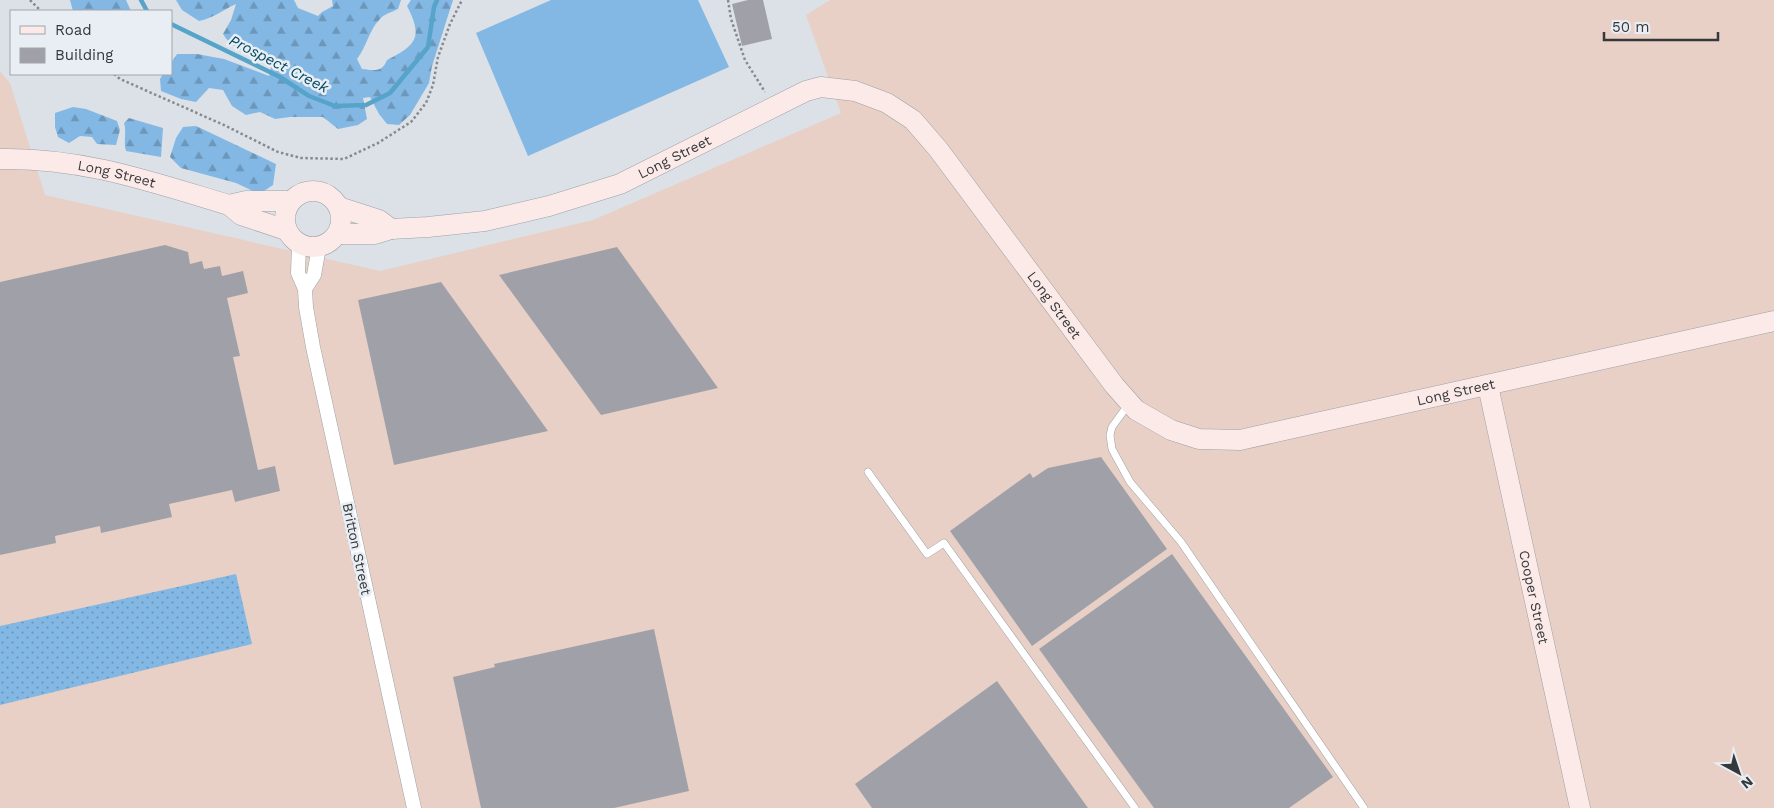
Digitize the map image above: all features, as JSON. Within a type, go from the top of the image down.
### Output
[{"type":"street","name":"Long Street","points":[[337,234],[375,234],[391,229],[484,221],[549,206],[620,184],[774,106],[806,91],[821,87],[855,91],[888,103],[913,120],[938,149],[1114,385],[1136,410],[1170,430],[1199,439],[1240,440],[1774,321]]},
{"type":"street","name":"Long Street","points":[[0,159],[68,162],[124,174],[229,206],[241,215],[301,240]]},
{"type":"street","points":[[301,240],[326,244],[337,234],[341,224],[339,207],[334,199],[326,193],[316,190],[306,191],[297,195],[290,202],[286,210],[284,220],[301,240],[314,275],[305,289]]},
{"type":"street","name":"Long Street","points":[[229,206],[246,201],[290,202]]},
{"type":"street","points":[[339,207],[379,220],[391,229]]},
{"type":"street","name":"Britton Street","points":[[301,240],[298,273],[305,289],[313,347],[414,808]]},
{"type":"street","name":"Cooper Street","points":[[1488,386],[1580,808]]},
{"type":"lane","points":[[1130,403],[1112,427],[1110,435],[1112,449],[1130,482],[1181,542],[1364,808]]},
{"type":"lane","points":[[868,472],[927,554],[944,543],[1135,808]]},
{"type":"path","points":[[30,0],[41,10]]},
{"type":"path","points":[[115,75],[120,79],[224,125],[278,152],[301,158],[344,158],[378,143],[411,122],[426,103],[433,85],[438,57],[450,24],[462,0]]},
{"type":"path","points":[[728,0],[731,19],[745,60],[774,106]]},
{"type":"shaded area","points":[[830,0],[1774,0],[1774,808],[0,808],[0,71],[10,83],[45,195],[380,271],[593,220],[841,113],[806,15]]},
{"type":"green space","points":[[70,0],[126,0],[131,10],[73,10]]},
{"type":"green space","points":[[176,0],[294,0],[298,8],[318,16],[333,6],[332,0],[401,0],[398,9],[384,16],[376,23],[357,59],[362,69],[374,70],[380,69],[387,60],[405,50],[414,39],[416,33],[415,25],[407,6],[411,0],[453,0],[432,66],[429,83],[410,115],[399,125],[387,124],[370,97],[363,98],[367,119],[358,125],[338,129],[323,117],[275,119],[260,112],[246,115],[232,106],[223,90],[209,88],[196,102],[181,99],[161,91],[160,79],[162,75],[172,75],[172,62],[177,54],[197,54],[224,59],[269,76],[272,64],[239,49],[227,40],[223,34],[231,20],[236,4],[199,21],[182,10]]},
{"type":"green space","points":[[551,0],[698,0],[729,67],[528,156],[476,33]]},
{"type":"green space","points":[[73,107],[86,109],[117,121],[120,130],[116,145],[97,144],[92,137],[80,136],[69,143],[58,137],[55,127],[55,113]]},
{"type":"green space","points":[[129,118],[163,128],[161,157],[126,151],[124,123]]},
{"type":"green space","points":[[196,126],[276,164],[273,185],[264,191],[253,191],[236,183],[181,168],[170,157],[176,138],[183,127]]},
{"type":"green space","points":[[236,574],[252,644],[0,705],[0,626]]},
{"type":"building","points":[[748,0],[763,0],[772,39],[742,46],[732,4]]},
{"type":"building","points":[[165,245],[188,252],[190,264],[202,261],[204,269],[220,266],[222,276],[243,271],[248,293],[227,298],[240,356],[233,357],[258,470],[275,466],[280,491],[235,502],[232,490],[169,504],[172,517],[101,533],[100,526],[55,536],[56,543],[0,555],[0,282]]},
{"type":"building","points":[[617,247],[718,388],[601,415],[499,275]]},
{"type":"building","points":[[441,282],[548,431],[394,465],[358,300]]},
{"type":"building","points":[[1101,457],[1167,549],[1032,646],[950,531],[1030,473],[1033,478],[1048,468]]},
{"type":"building","points":[[1172,554],[1333,777],[1289,808],[1154,808],[1039,649]]},
{"type":"building","points":[[654,629],[689,791],[614,808],[481,808],[453,677],[495,667],[494,664]]},
{"type":"building","points":[[997,681],[1088,808],[872,808],[855,784]]},
{"type":"waterway","name":"Prospect Creek","points":[[141,0],[146,10]]},
{"type":"waterway","name":"Prospect Creek","points":[[172,24],[280,77],[309,96],[335,106],[366,105],[390,93],[428,47],[434,7],[437,0]]}]
